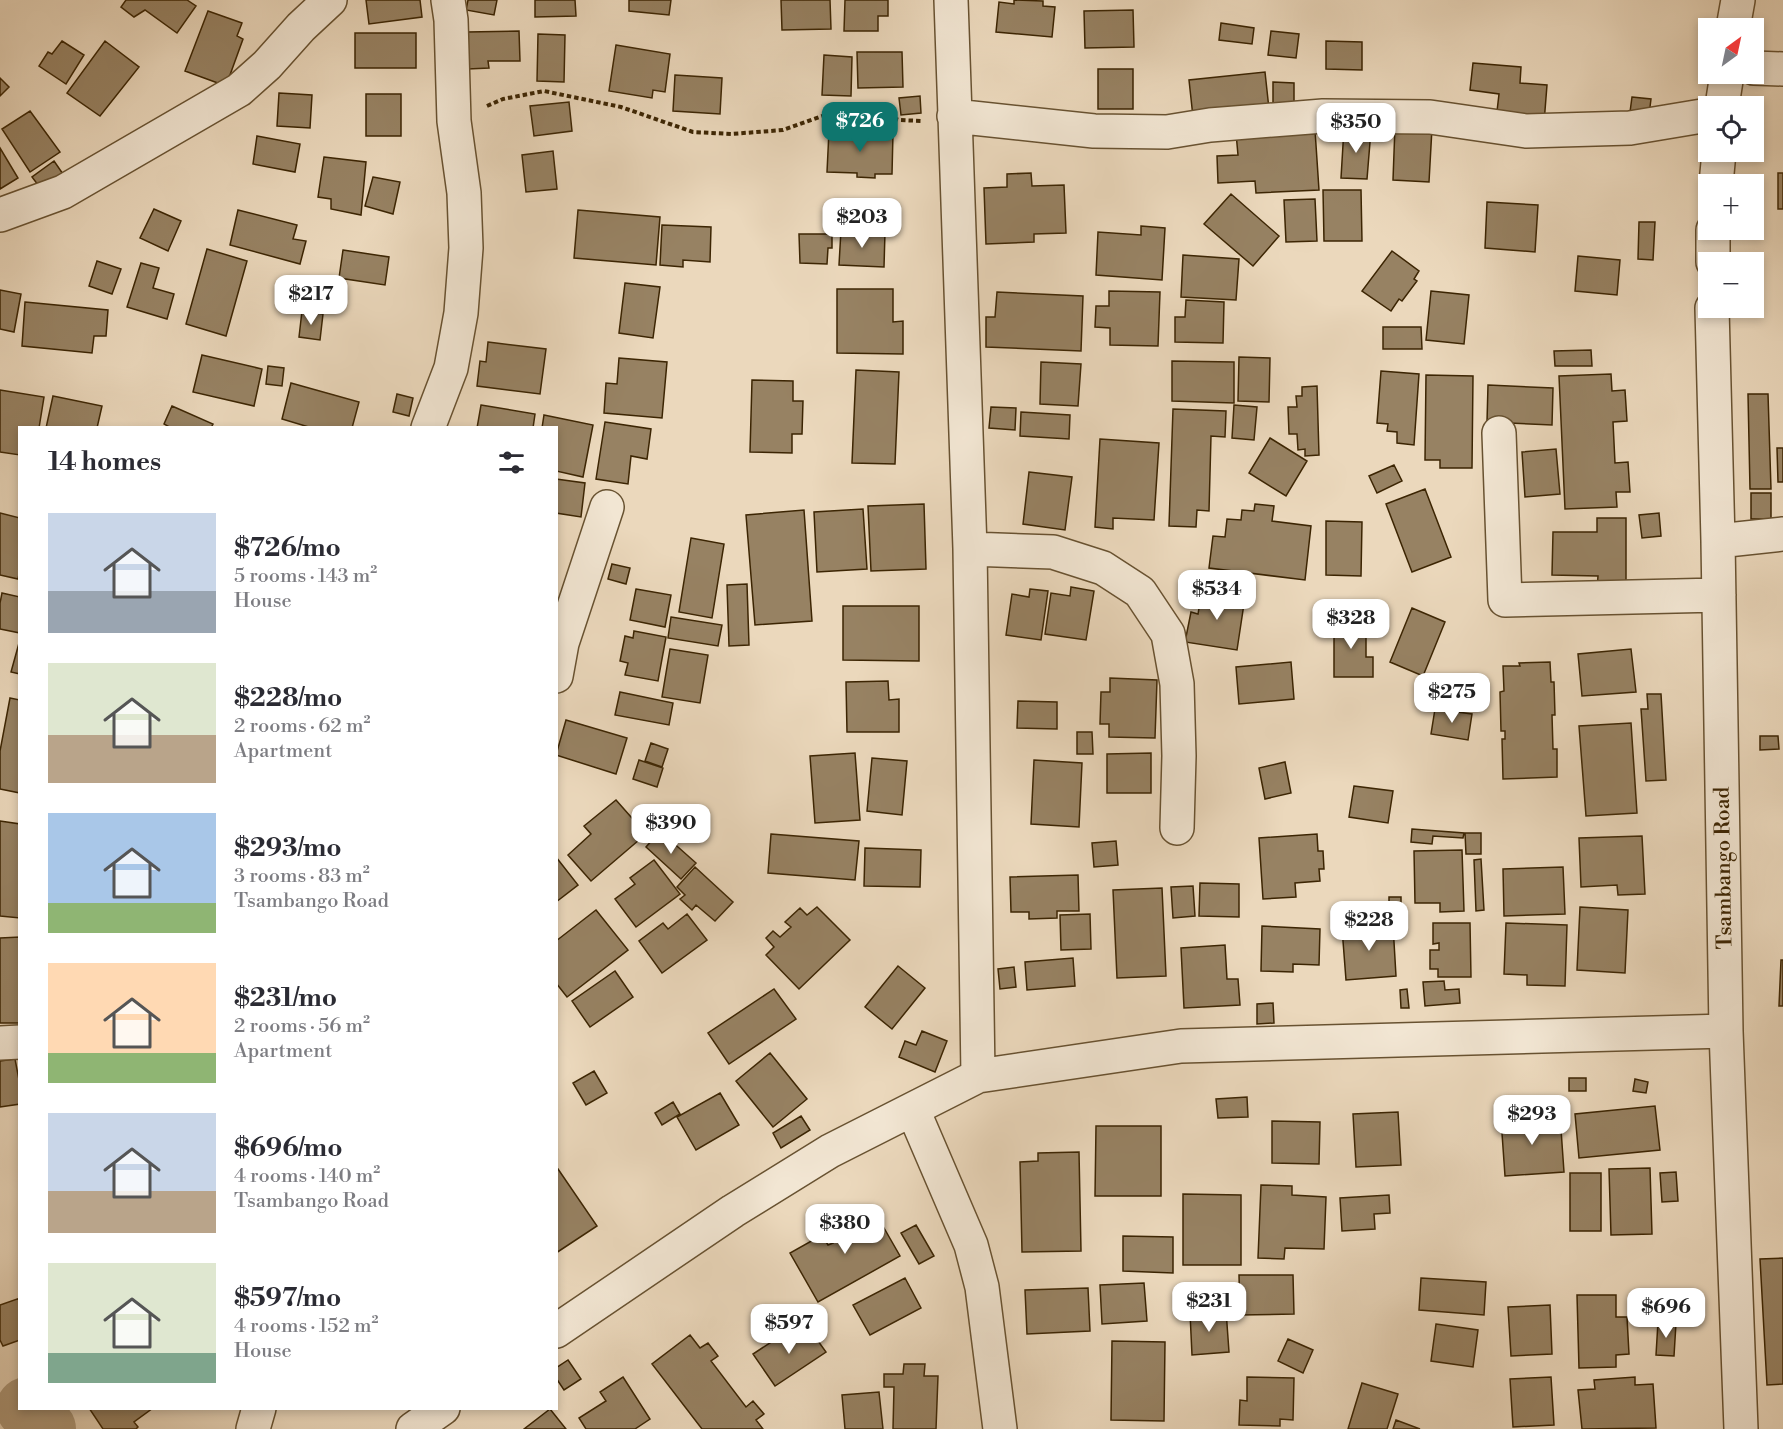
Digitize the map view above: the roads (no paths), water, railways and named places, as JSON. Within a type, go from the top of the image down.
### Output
[{"type":"street","points":[[0,215],[63,192],[239,90],[267,65],[327,0]]},
{"type":"street","points":[[429,426],[451,368],[461,313],[466,249],[464,193],[454,121],[451,20],[448,0]]},
{"type":"street","points":[[951,0],[970,549],[978,1076]]},
{"type":"street","points":[[1735,18],[1738,0]]},
{"type":"street","points":[[1764,68],[1783,69]]},
{"type":"street","points":[[954,116],[1094,131],[1167,132],[1210,124],[1323,116],[1430,117],[1526,131],[1630,128],[1698,117]]},
{"type":"street","name":"Tsambango Road","points":[[1712,318],[1726,1031],[1741,1429]]},
{"type":"street","points":[[1499,433],[1505,600],[1719,595]]},
{"type":"street","points":[[558,665],[562,643],[607,507]]},
{"type":"street","points":[[1718,541],[1783,534]]},
{"type":"street","points":[[970,549],[1053,552],[1103,568],[1140,592],[1168,634],[1178,684],[1177,828]]},
{"type":"street","points":[[558,1330],[734,1211],[820,1157],[978,1076],[1181,1046],[1726,1031]]},
{"type":"street","points":[[0,1043],[18,1042]]},
{"type":"street","points":[[913,1110],[971,1245],[982,1287],[999,1429]]},
{"type":"street","points":[[253,1429],[258,1410]]},
{"type":"street","points":[[413,1429],[440,1410]]},
{"type":"waterway","points":[[29,1410],[45,1429]]}]
